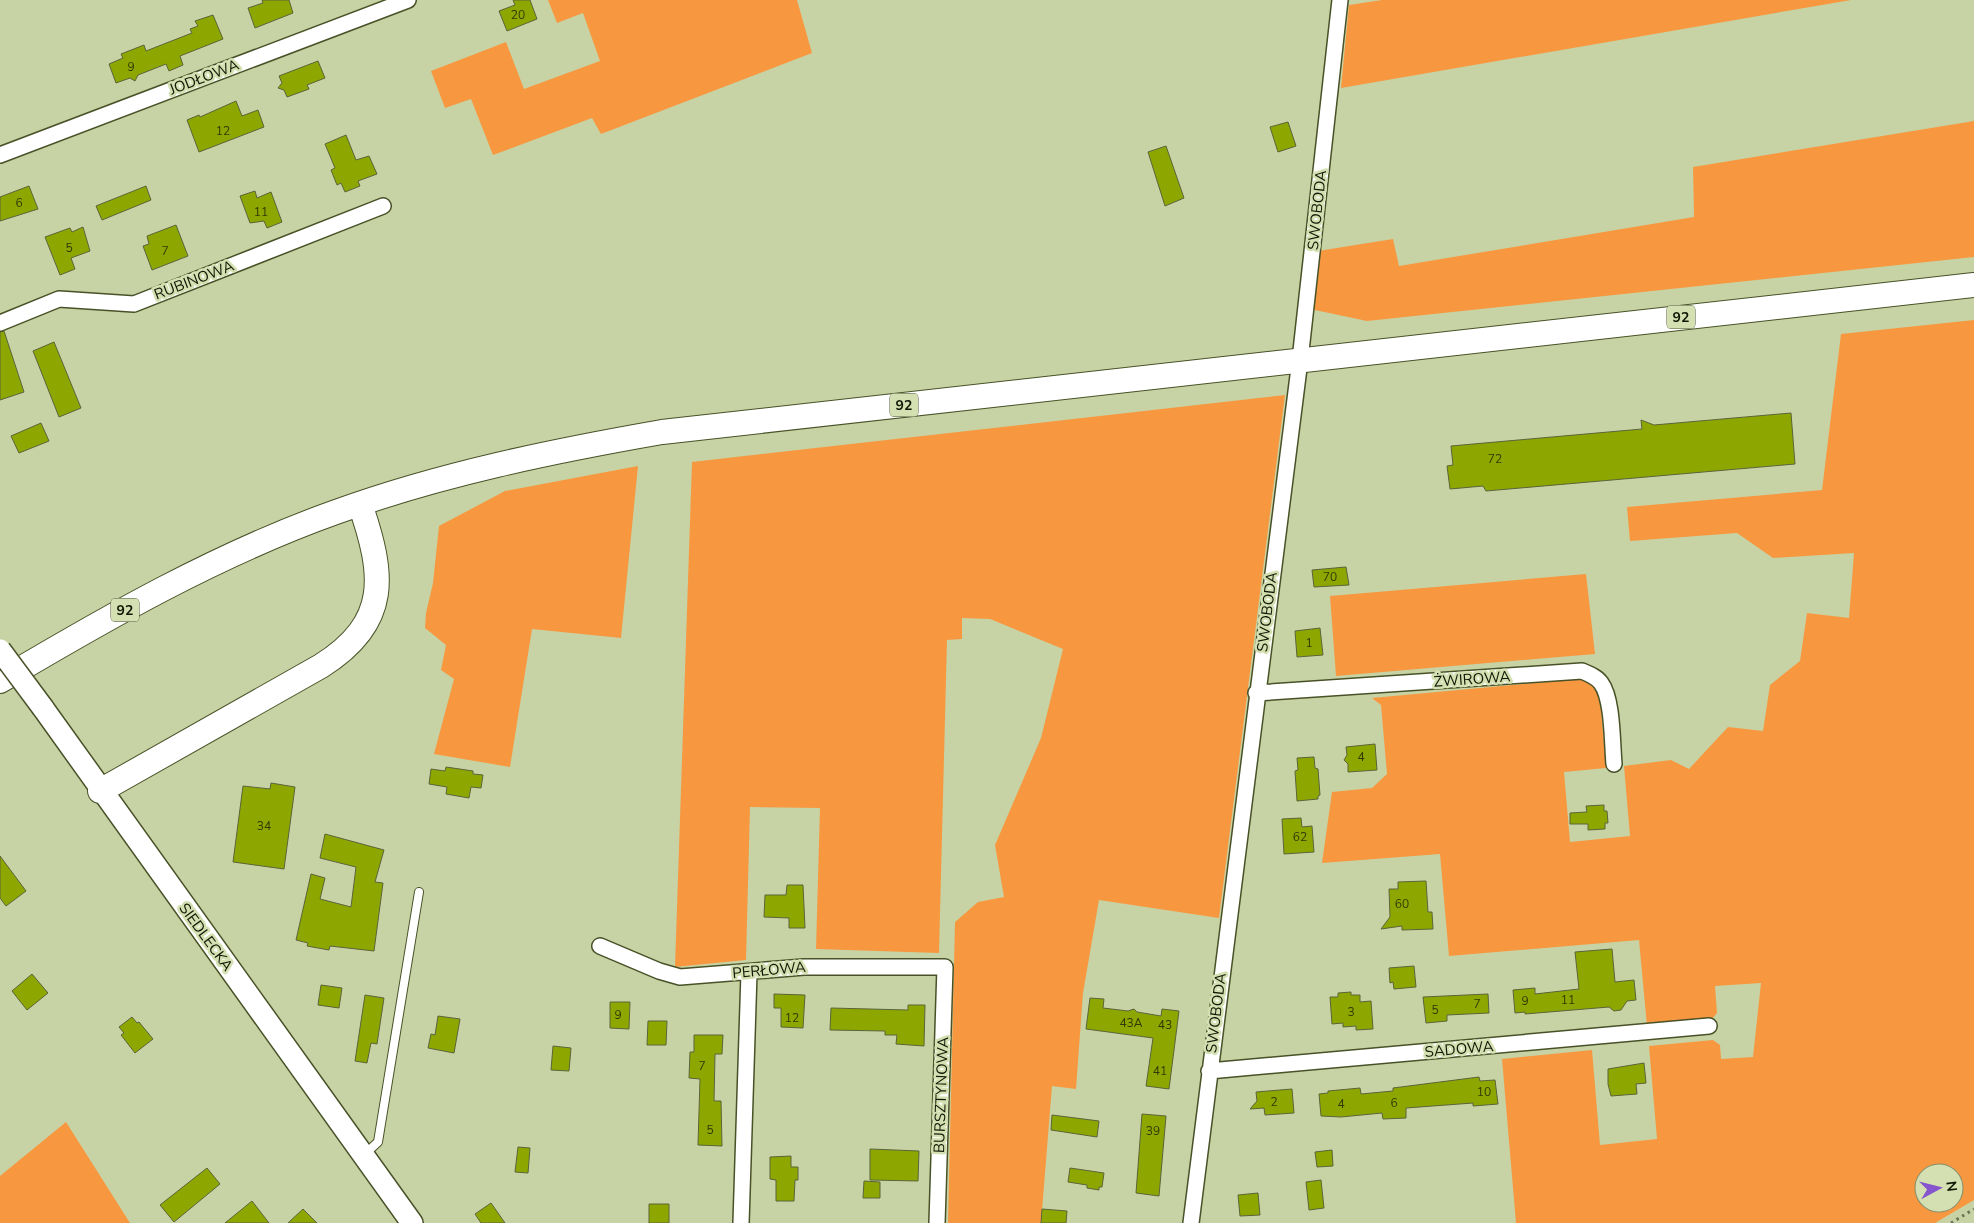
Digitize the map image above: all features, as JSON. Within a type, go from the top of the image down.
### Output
[{"type":"main road","name":"92","points":[[0,681],[102,622],[210,565],[296,527],[360,504],[425,484],[511,462],[662,432],[1300,360],[1388,348],[1974,285]]},
{"type":"main road","points":[[100,791],[321,666],[350,646],[367,624],[376,595],[377,576],[373,542],[360,504]]},
{"type":"main road","name":"SIEDLECKA","points":[[0,650],[412,1223]]},
{"type":"street","name":"JODŁOWA","points":[[0,154],[408,0]]},
{"type":"street","name":"SWOBODA","points":[[1191,1223],[1256,693],[1300,360],[1340,0]]},
{"type":"street","name":"RUBINOWA","points":[[0,324],[59,299],[134,304],[383,206]]},
{"type":"street","name":"ŻWIROWA","points":[[1256,693],[1582,671],[1593,675],[1601,682],[1607,694],[1614,764]]},
{"type":"street","name":"PERŁOWA","points":[[600,946],[659,971],[680,977],[749,973],[804,967],[945,967]]},
{"type":"street","name":"BURSZTYNOWA","points":[[937,1223],[945,967]]},
{"type":"street","points":[[741,1223],[749,973]]},
{"type":"street","name":"SADOWA","points":[[1209,1071],[1709,1026]]},
{"type":"lane","points":[[363,1155],[378,1142],[419,892]]},
{"type":"path","points":[[1950,1223],[1974,1209]]},
{"type":"shaded area","points":[[548,0],[797,0],[812,53],[601,134],[592,118],[493,155],[471,99],[445,108],[431,71],[506,42],[524,89],[600,61],[583,13],[557,23]]},
{"type":"shaded area","points":[[1382,0],[1851,0],[1341,88],[1349,5]]},
{"type":"shaded area","points":[[1974,121],[1974,257],[1367,321],[1310,309],[1318,251],[1393,239],[1399,266],[1694,217],[1693,167]]},
{"type":"shaded area","points":[[1974,320],[1974,1200],[1964,1206],[1964,1163],[1914,1163],[1914,1213],[1952,1213],[1935,1223],[1516,1223],[1502,1059],[1592,1050],[1600,1145],[1657,1139],[1649,1046],[1713,1040],[1720,1045],[1721,1059],[1753,1057],[1761,983],[1715,986],[1717,1013],[1711,1020],[1647,1026],[1639,940],[1449,956],[1440,854],[1322,863],[1332,792],[1372,788],[1387,774],[1381,705],[1372,698],[1590,678],[1599,687],[1606,768],[1564,772],[1570,842],[1630,836],[1624,766],[1671,760],[1689,769],[1728,727],[1763,731],[1770,685],[1800,661],[1807,613],[1849,618],[1854,553],[1773,558],[1737,533],[1630,541],[1627,507],[1822,490],[1841,334]]},
{"type":"shaded area","points":[[1285,395],[1219,918],[1099,900],[1083,993],[1076,1089],[1052,1086],[1041,1223],[948,1223],[955,922],[978,902],[1004,897],[995,845],[1041,738],[1063,649],[990,619],[962,618],[962,639],[947,640],[939,953],[816,949],[820,808],[750,807],[746,960],[675,967],[692,462]]},
{"type":"shaded area","points":[[638,466],[621,638],[532,629],[510,767],[434,754],[454,679],[441,670],[446,645],[425,628],[426,613],[433,583],[439,526],[505,491]]},
{"type":"shaded area","points":[[1586,574],[1595,654],[1336,676],[1330,596]]},
{"type":"shaded area","points":[[66,1122],[130,1223],[0,1223],[0,1176]]},
{"type":"building","points":[[262,0],[289,0],[293,13],[255,28],[248,8],[263,3]]},
{"type":"building","points":[[513,0],[530,0],[537,19],[507,31],[499,11],[515,5]]},
{"type":"building","points":[[213,15],[223,39],[180,56],[183,65],[169,71],[166,64],[138,75],[135,81],[130,78],[116,83],[109,64],[123,58],[121,54],[144,45],[146,51],[192,33],[190,29],[198,26],[195,21]]},
{"type":"building","points":[[318,61],[325,78],[307,85],[309,89],[287,97],[284,90],[278,88],[282,83],[279,76]]},
{"type":"building","points":[[236,101],[242,116],[258,110],[264,127],[199,152],[187,120],[199,115],[200,117]]},
{"type":"building","points":[[1288,122],[1296,146],[1278,152],[1270,127]]},
{"type":"building","points":[[346,135],[356,160],[369,156],[377,174],[358,181],[360,186],[345,192],[341,183],[337,185],[331,170],[335,168],[325,144]]},
{"type":"building","points":[[1166,146],[1184,198],[1165,206],[1148,152]]},
{"type":"building","points":[[29,186],[38,209],[0,221],[0,197]]},
{"type":"building","points":[[146,186],[151,200],[102,220],[96,206]]},
{"type":"building","points":[[255,191],[257,198],[271,192],[282,222],[267,228],[264,221],[250,223],[240,196]]},
{"type":"building","points":[[176,225],[188,256],[152,270],[143,246],[149,244],[147,236]]},
{"type":"building","points":[[83,227],[90,251],[71,258],[75,269],[60,275],[45,237],[70,228],[72,232]]},
{"type":"building","points":[[4,331],[24,392],[0,400],[0,332]]},
{"type":"building","points":[[54,342],[81,408],[59,417],[33,351]]},
{"type":"building","points":[[1791,413],[1795,464],[1486,491],[1483,486],[1450,489],[1447,466],[1453,465],[1451,446],[1642,429],[1641,420],[1654,425]]},
{"type":"building","points":[[41,423],[49,441],[19,453],[11,436]]},
{"type":"building","points":[[1346,567],[1349,585],[1314,587],[1312,570]]},
{"type":"building","points":[[1320,628],[1323,655],[1297,657],[1295,631]]},
{"type":"building","points":[[1375,744],[1377,770],[1348,772],[1348,764],[1344,760],[1347,755],[1346,747]]},
{"type":"building","points":[[1314,757],[1315,768],[1318,769],[1320,795],[1318,799],[1297,801],[1295,771],[1298,770],[1297,758]]},
{"type":"building","points":[[446,767],[473,771],[473,774],[483,775],[481,788],[471,787],[469,798],[446,794],[447,787],[429,784],[431,769],[445,771]]},
{"type":"building","points":[[271,783],[295,787],[284,869],[233,862],[243,786],[270,789]]},
{"type":"building","points":[[1604,805],[1604,811],[1607,811],[1608,823],[1605,823],[1605,829],[1588,830],[1588,824],[1570,824],[1570,813],[1587,812],[1586,806]]},
{"type":"building","points":[[1301,818],[1302,827],[1312,826],[1314,852],[1284,854],[1282,819]]},
{"type":"building","points":[[325,834],[384,850],[375,882],[383,883],[374,951],[330,946],[329,950],[307,946],[308,943],[296,940],[311,874],[325,878],[320,899],[351,907],[356,867],[320,858]]},
{"type":"building","points":[[0,856],[26,891],[6,906],[0,898]]},
{"type":"building","points":[[1426,881],[1428,912],[1432,912],[1433,929],[1402,930],[1402,926],[1381,929],[1390,917],[1389,889],[1398,889],[1398,882]]},
{"type":"building","points":[[787,885],[803,885],[805,928],[789,928],[789,918],[764,917],[765,895],[786,895]]},
{"type":"building","points":[[1612,949],[1615,982],[1634,980],[1636,1000],[1627,1001],[1621,1010],[1614,1011],[1609,1007],[1525,1014],[1525,1012],[1515,1013],[1513,990],[1535,988],[1535,994],[1579,989],[1575,952]]},
{"type":"building","points":[[1414,966],[1416,987],[1394,989],[1393,982],[1390,983],[1389,968]]},
{"type":"building","points":[[32,974],[48,993],[27,1010],[12,991]]},
{"type":"building","points":[[321,985],[342,988],[339,1008],[318,1005]]},
{"type":"building","points":[[1351,992],[1351,995],[1360,995],[1360,1002],[1371,1001],[1373,1029],[1356,1030],[1356,1026],[1343,1027],[1343,1023],[1332,1024],[1330,997],[1338,997],[1338,993]]},
{"type":"building","points":[[774,994],[805,995],[803,1028],[781,1027],[781,1008],[774,1008]]},
{"type":"building","points":[[1488,994],[1489,1013],[1447,1015],[1447,1021],[1426,1023],[1423,997]]},
{"type":"building","points":[[365,995],[384,998],[377,1044],[371,1043],[367,1063],[355,1061]]},
{"type":"building","points":[[1090,998],[1104,999],[1103,1008],[1128,1011],[1134,1009],[1137,1012],[1161,1016],[1162,1009],[1179,1011],[1169,1089],[1146,1086],[1153,1038],[1086,1029]]},
{"type":"building","points":[[610,1002],[630,1002],[629,1029],[610,1028]]},
{"type":"building","points":[[908,1005],[925,1005],[924,1046],[896,1044],[897,1035],[885,1035],[885,1031],[830,1030],[831,1008],[908,1010]]},
{"type":"building","points":[[438,1016],[460,1019],[454,1053],[428,1048],[431,1034],[435,1035]]},
{"type":"building","points":[[132,1017],[137,1023],[139,1022],[153,1039],[135,1053],[121,1035],[124,1033],[119,1027]]},
{"type":"building","points":[[648,1021],[667,1021],[666,1045],[647,1045]]},
{"type":"building","points":[[694,1035],[723,1035],[722,1054],[715,1054],[714,1101],[721,1101],[722,1146],[698,1145],[700,1079],[689,1078],[690,1052],[694,1052]]},
{"type":"building","points":[[553,1046],[571,1048],[569,1071],[551,1070]]},
{"type":"building","points":[[1644,1063],[1646,1083],[1636,1084],[1637,1094],[1611,1096],[1608,1084],[1608,1069]]},
{"type":"building","points":[[1479,1077],[1480,1081],[1495,1080],[1498,1104],[1473,1106],[1473,1103],[1406,1108],[1406,1118],[1383,1119],[1382,1113],[1341,1117],[1321,1116],[1319,1094],[1328,1093],[1328,1091],[1360,1088],[1361,1094],[1393,1091],[1393,1088]]},
{"type":"building","points":[[1292,1089],[1294,1113],[1265,1115],[1264,1108],[1250,1109],[1257,1101],[1256,1092]]},
{"type":"building","points":[[1142,1114],[1166,1116],[1159,1196],[1136,1193]]},
{"type":"building","points":[[1052,1115],[1099,1121],[1097,1137],[1051,1130]]},
{"type":"building","points":[[518,1147],[530,1148],[528,1173],[515,1172]]},
{"type":"building","points":[[870,1149],[919,1151],[918,1181],[870,1180]]},
{"type":"building","points":[[1332,1150],[1333,1166],[1317,1167],[1315,1152]]},
{"type":"building","points":[[791,1156],[791,1167],[798,1167],[798,1180],[795,1180],[794,1201],[776,1201],[776,1180],[770,1179],[770,1157]]},
{"type":"building","points":[[207,1168],[220,1184],[174,1222],[160,1205]]},
{"type":"building","points":[[1070,1168],[1104,1173],[1102,1187],[1099,1187],[1099,1190],[1087,1188],[1087,1185],[1068,1182]]},
{"type":"building","points":[[1321,1180],[1324,1208],[1309,1210],[1306,1182]]},
{"type":"building","points":[[864,1181],[880,1182],[880,1198],[863,1198]]},
{"type":"building","points":[[1258,1193],[1260,1215],[1240,1216],[1238,1195]]},
{"type":"building","points":[[252,1201],[269,1223],[225,1223]]},
{"type":"building","points":[[491,1203],[505,1223],[481,1223],[475,1214]]},
{"type":"building","points":[[649,1204],[669,1204],[669,1223],[649,1223]]},
{"type":"building","points":[[303,1209],[317,1223],[288,1223]]},
{"type":"building","points":[[1042,1209],[1067,1211],[1066,1223],[1041,1223]]}]
